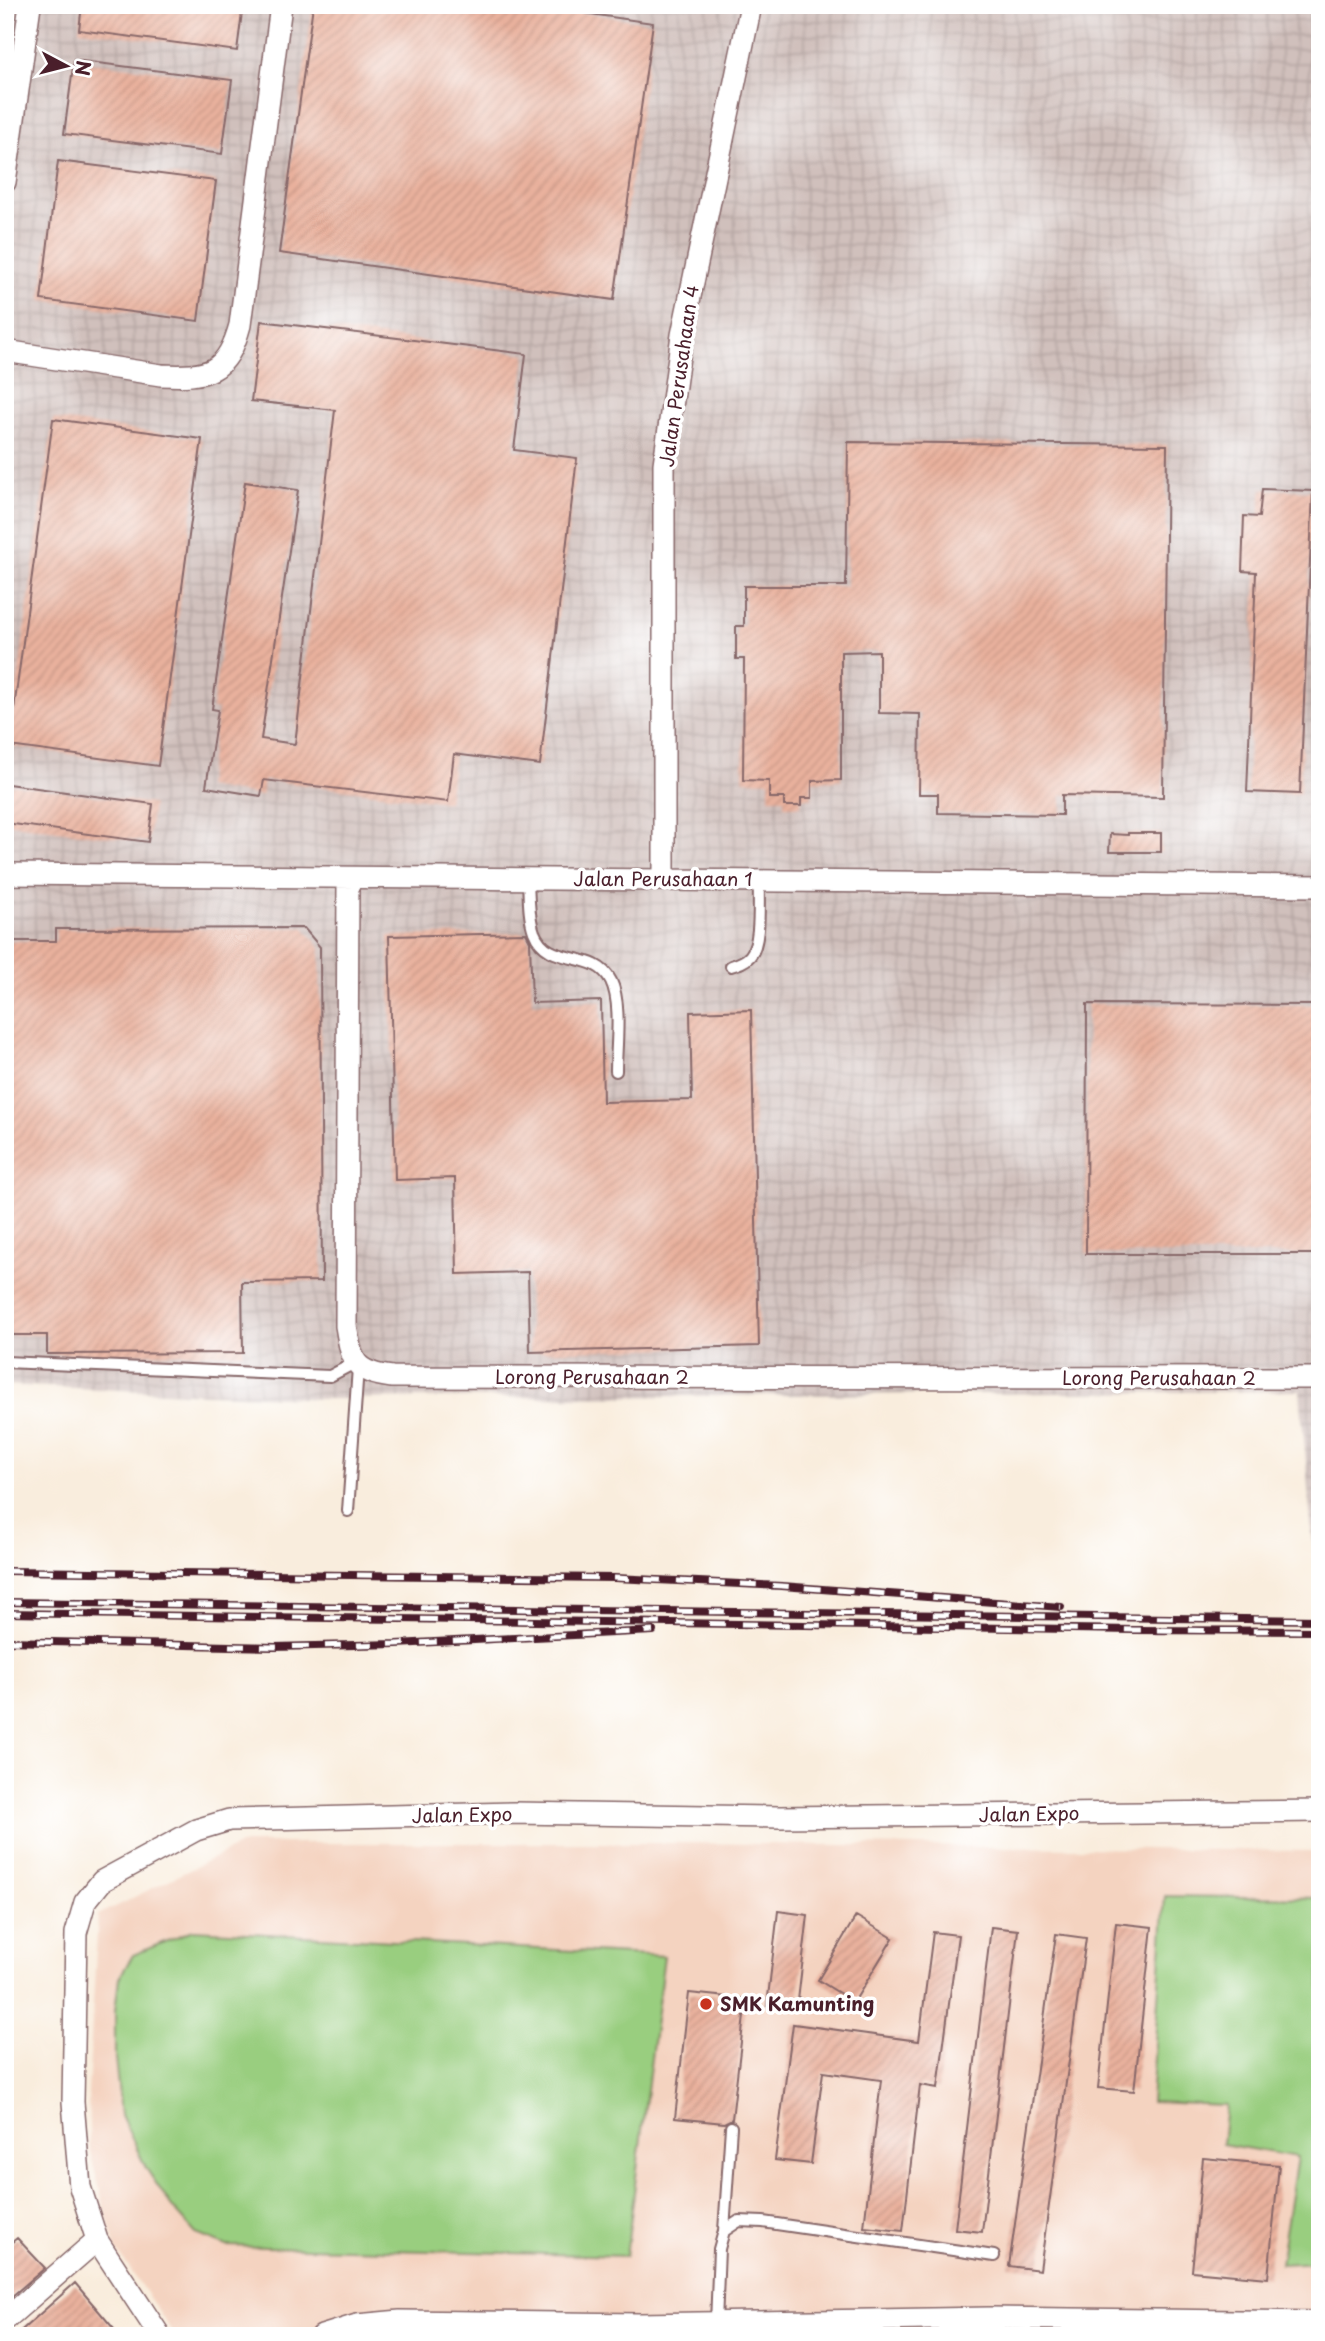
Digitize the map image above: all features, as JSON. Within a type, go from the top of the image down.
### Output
[{"type":"street","points":[[5,182],[30,5]]},
{"type":"street","points":[[5,351],[161,375],[206,373],[222,365],[234,347],[240,325],[281,5]]},
{"type":"street","name":"Jalan Perusahaan 4","points":[[664,879],[664,464],[682,335],[751,5]]},
{"type":"street","name":"Jalan Perusahaan 1","points":[[5,874],[1320,886]]},
{"type":"street","points":[[348,878],[346,1326],[356,1363]]},
{"type":"street","name":"Lorong Perusahaan 2","points":[[356,1363],[373,1375],[392,1377],[1320,1378]]},
{"type":"street","name":"Jalan Expo","points":[[160,2336],[97,2239],[80,2187],[73,2102],[76,1933],[85,1902],[102,1881],[196,1830],[229,1820],[514,1813],[780,1817],[1320,1811]]},
{"type":"street","points":[[5,2320],[97,2239]]},
{"type":"street","points":[[322,2336],[357,2325],[400,2321],[442,2328],[640,2330],[716,2323],[1189,2327],[1320,2322]]},
{"type":"lane","points":[[528,879],[530,917],[535,935],[547,951],[588,961],[602,968],[612,981],[617,1002],[616,1072]]},
{"type":"lane","points":[[731,966],[752,955],[756,942],[759,880]]},
{"type":"lane","points":[[5,1362],[330,1376],[356,1363],[348,1511]]},
{"type":"lane","points":[[716,2323],[719,2249],[724,2231],[731,2127]]},
{"type":"lane","points":[[724,2231],[739,2221],[763,2222],[994,2256]]},
{"type":"shaded area","points":[[5,5],[1320,5],[1320,1595],[1317,1595],[1300,1391],[325,1399],[5,1385]]},
{"type":"shaded area","name":"SMK Kamunting","points":[[244,1843],[686,1843],[1320,1851],[1320,2313],[484,2336],[175,2336],[115,2247],[90,2153],[88,2093],[98,1915]]},
{"type":"green space","points":[[1165,1896],[1320,1898],[1320,2262],[1280,2264],[1297,2157],[1222,2144],[1226,2105],[1151,2102]]},
{"type":"green space","points":[[193,1930],[664,1956],[626,2256],[227,2246],[196,2234],[171,2206],[146,2168],[121,2115],[115,2058],[115,2011],[119,1978],[133,1955]]},
{"type":"building","points":[[82,5],[243,5],[237,51],[79,30]]},
{"type":"building","points":[[313,5],[528,5],[653,23],[614,300],[279,253]]},
{"type":"building","points":[[74,60],[232,80],[222,154],[64,134]]},
{"type":"building","points":[[58,161],[216,181],[198,321],[41,300]]},
{"type":"building","points":[[261,321],[526,354],[514,450],[577,458],[540,765],[454,754],[448,802],[264,780],[261,796],[206,787],[218,710],[212,709],[245,482],[298,490],[261,739],[295,744],[335,410],[251,401]]},
{"type":"building","points":[[53,419],[202,439],[158,766],[9,746]]},
{"type":"building","points":[[848,442],[1167,445],[1163,797],[1062,795],[1062,815],[938,813],[938,794],[919,794],[920,714],[879,713],[879,651],[841,652],[841,780],[812,781],[812,798],[801,798],[801,806],[784,806],[784,798],[769,798],[769,781],[743,780],[744,659],[736,659],[736,626],[744,626],[744,586],[846,586]]},
{"type":"building","points":[[1262,489],[1313,491],[1300,794],[1247,792],[1256,572],[1242,571],[1244,516],[1259,517]]},
{"type":"building","points":[[8,784],[153,804],[148,842],[5,823]]},
{"type":"building","points":[[1161,833],[1161,852],[1109,852],[1110,834]]},
{"type":"building","points":[[304,928],[320,947],[322,1281],[242,1282],[243,1353],[47,1354],[47,1335],[5,1335],[5,941],[56,941],[56,929]]},
{"type":"building","points":[[526,933],[530,941],[532,1003],[601,1001],[603,1102],[692,1100],[690,1012],[751,1010],[759,1346],[530,1352],[528,1272],[457,1274],[455,1178],[395,1180],[389,936]]},
{"type":"building","points":[[1087,1004],[1320,1005],[1320,1254],[1086,1254]]},
{"type":"building","points":[[778,1911],[808,1915],[797,2009],[767,2006]]},
{"type":"building","points":[[856,1916],[893,1938],[854,2002],[818,1980]]},
{"type":"building","points":[[1116,1923],[1152,1927],[1134,2091],[1098,2088]]},
{"type":"building","points":[[991,1927],[1018,1930],[982,2232],[955,2229]]},
{"type":"building","points":[[933,1932],[958,1935],[938,2088],[920,2085],[903,2231],[864,2227],[881,2080],[823,2072],[811,2164],[775,2160],[793,2024],[919,2041]]},
{"type":"building","points":[[1056,1934],[1086,1938],[1040,2270],[1009,2266]]},
{"type":"building","points":[[689,1993],[746,1999],[732,2119],[724,2123],[675,2118]]},
{"type":"building","points":[[1203,2158],[1279,2165],[1268,2278],[1192,2271]]},
{"type":"building","points":[[17,2238],[45,2268],[5,2302],[5,2248]]},
{"type":"building","points":[[75,2283],[120,2336],[15,2336]]},
{"type":"railway","points":[[5,1571],[615,1578],[782,1586],[1061,1607]]},
{"type":"railway","points":[[5,1602],[1320,1620]]},
{"type":"railway","points":[[5,1613],[1320,1631]]},
{"type":"railway","points":[[5,1641],[274,1647],[396,1644],[653,1631]]},
{"type":"place","name":"SMK Kamunting","points":[[706,2004]]}]
